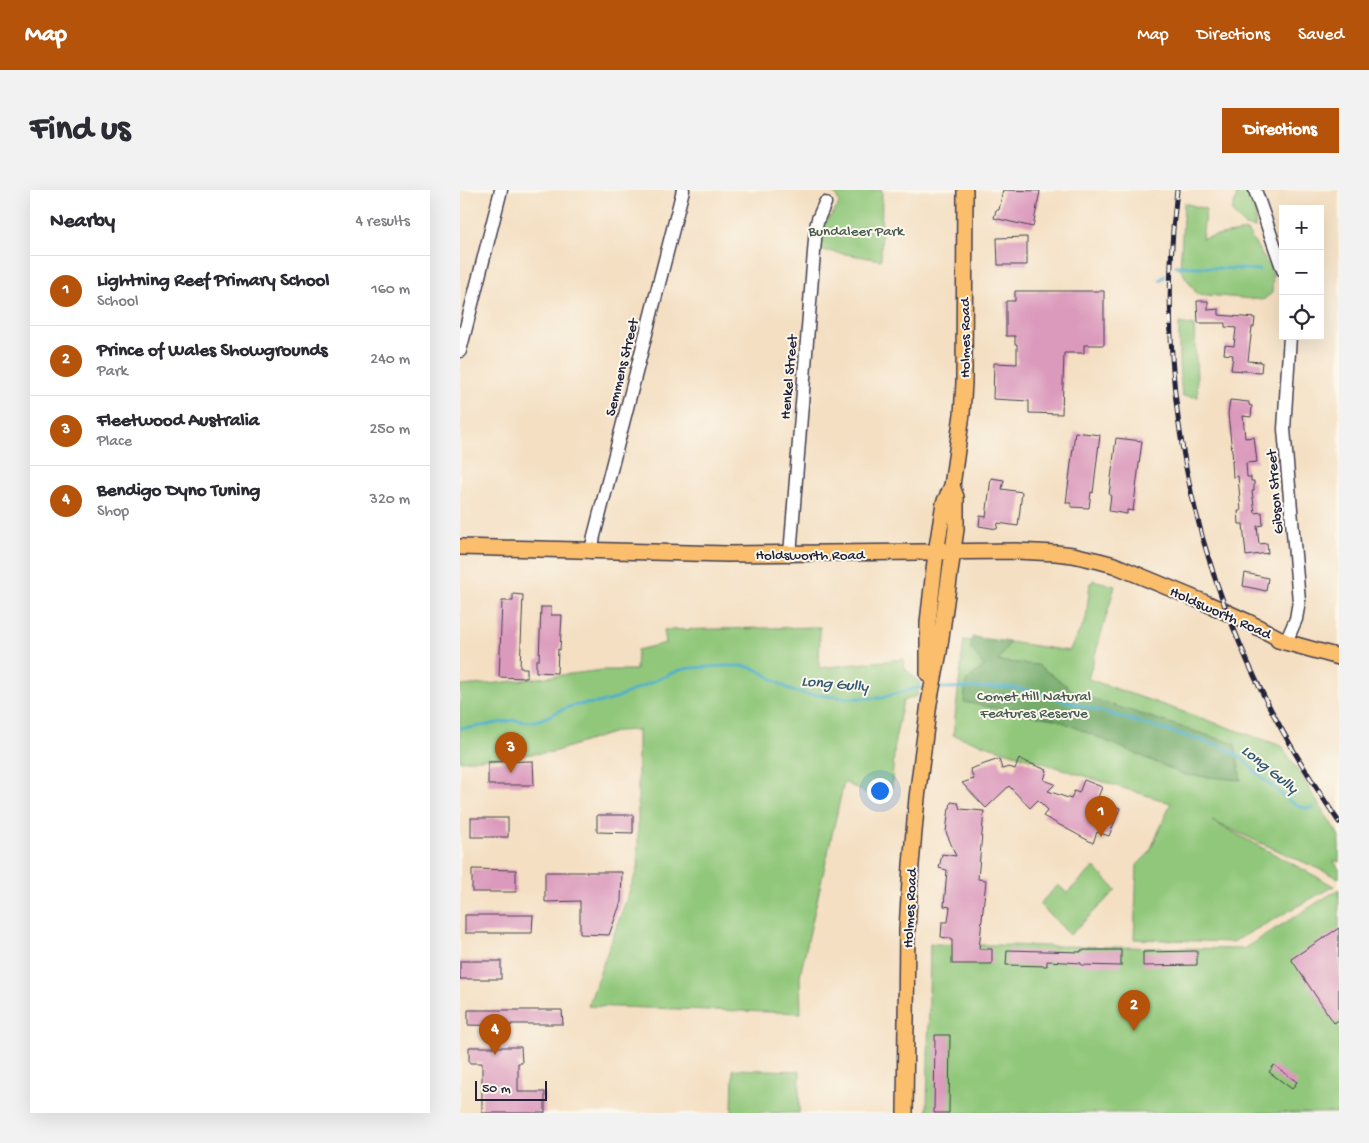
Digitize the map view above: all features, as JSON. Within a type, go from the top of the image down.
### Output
[{"type":"main road","name":"Holmes Road","points":[[930,690],[928,622],[936,553],[944,503],[952,486],[961,423],[963,394],[965,190]]},
{"type":"main road","name":"Holmes Road","points":[[905,1113],[907,930],[917,798],[930,690],[956,528],[956,497],[952,486]]},
{"type":"main road","name":"Holdsworth Road","points":[[460,548],[672,554],[1016,551],[1073,555],[1099,561],[1227,612],[1286,642],[1339,657]]},
{"type":"street","points":[[460,351],[502,190]]},
{"type":"street","name":"Semmens Street","points":[[591,552],[684,190]]},
{"type":"street","points":[[1255,190],[1279,259]]},
{"type":"street","name":"Henkel Street","points":[[790,554],[816,227],[825,203]]},
{"type":"street","name":"Gibson Street","points":[[1286,642],[1296,619],[1299,601],[1284,429],[1290,340]]},
{"type":"green space","name":"Bundaleer Park","points":[[828,190],[882,190],[881,260],[821,250],[824,225],[839,204],[835,195]]},
{"type":"green space","points":[[1238,190],[1248,190],[1256,210],[1255,228],[1245,226],[1232,212]]},
{"type":"green space","points":[[1184,203],[1206,209],[1202,238],[1247,231],[1273,272],[1272,293],[1263,300],[1197,294],[1180,269]]},
{"type":"green space","points":[[1179,323],[1194,326],[1198,397],[1182,396],[1179,366]]},
{"type":"green space","name":"Comet Hill Natural Features Reserve","points":[[1093,580],[1115,586],[1088,679],[1282,746],[1339,836],[1339,862],[1333,860],[1339,869],[1339,878],[1212,821],[1334,886],[1233,942],[1134,939],[1137,865],[1149,853],[1171,803],[953,735],[964,640],[1008,645],[1010,642],[1069,651],[1086,619],[1090,583]]},
{"type":"green space","points":[[820,627],[819,668],[904,659],[903,667],[920,683],[917,696],[903,701],[895,740],[891,795],[885,803],[844,782],[800,975],[801,1013],[588,1006],[638,867],[638,730],[618,731],[553,752],[460,761],[460,686],[603,670],[636,670],[637,650],[666,643],[664,630]]},
{"type":"green space","points":[[972,637],[1010,642],[998,661],[1038,665],[1078,694],[1235,744],[1241,780],[1185,775],[1058,720],[964,702],[966,681],[984,666],[971,649]]},
{"type":"green space","points":[[1094,867],[1116,890],[1070,935],[1039,904],[1058,885],[1067,893]]},
{"type":"green space","points":[[1339,889],[1339,1113],[927,1113],[930,944],[1243,949]]},
{"type":"green space","points":[[733,1069],[800,1071],[799,1113],[732,1113]]},
{"type":"building","points":[[1003,190],[1040,191],[1033,227],[994,218],[996,210],[999,210]]},
{"type":"building","points":[[1027,237],[1027,265],[998,265],[997,238]]},
{"type":"building","points":[[1015,291],[1104,291],[1104,345],[1084,345],[1084,353],[1064,353],[1062,414],[1029,413],[1029,401],[993,399],[994,363],[1017,364],[1015,336],[1006,336],[1006,301],[1015,301]]},
{"type":"building","points":[[1197,301],[1208,301],[1208,310],[1219,309],[1219,315],[1255,318],[1254,327],[1252,327],[1248,361],[1262,362],[1261,372],[1231,370],[1233,355],[1224,354],[1225,345],[1234,346],[1236,328],[1225,327],[1225,323],[1198,323]]},
{"type":"building","points":[[1230,400],[1249,402],[1249,405],[1252,406],[1251,417],[1243,416],[1245,438],[1254,437],[1257,462],[1246,463],[1247,477],[1251,477],[1251,481],[1254,481],[1254,491],[1252,491],[1255,513],[1262,512],[1263,525],[1257,526],[1259,544],[1267,543],[1268,553],[1246,556],[1243,524],[1239,524],[1238,511],[1241,511],[1238,476],[1233,477],[1228,414]]},
{"type":"building","points":[[1075,432],[1100,435],[1093,493],[1091,492],[1089,508],[1071,507],[1071,503],[1066,503]]},
{"type":"building","points":[[1116,438],[1142,441],[1133,511],[1127,510],[1127,514],[1109,511],[1111,495],[1109,495]]},
{"type":"building","points":[[991,478],[1004,480],[1002,489],[1022,492],[1018,526],[998,523],[997,529],[979,526],[980,516],[986,517]]},
{"type":"building","points":[[1245,573],[1268,578],[1266,591],[1243,586]]},
{"type":"building","points":[[513,594],[523,595],[520,668],[527,668],[527,678],[499,677],[502,601],[513,601]]},
{"type":"building","points":[[541,607],[551,607],[551,615],[562,615],[557,673],[536,672],[536,660],[539,660]]},
{"type":"building","points":[[999,759],[1002,769],[1009,767],[1015,769],[1019,759],[1047,770],[1044,780],[1055,784],[1048,791],[1071,799],[1074,791],[1079,793],[1084,780],[1102,787],[1097,800],[1120,808],[1109,836],[1097,832],[1093,843],[1043,816],[1048,810],[1038,800],[1030,808],[1009,786],[986,808],[962,783],[974,779],[970,769]]},
{"type":"building","points":[[533,761],[534,785],[488,785],[488,762]]},
{"type":"building","points":[[951,802],[958,803],[960,809],[984,811],[978,879],[986,880],[979,949],[992,949],[992,964],[952,964],[952,939],[941,937],[942,922],[948,922],[950,907],[944,906],[947,870],[939,868],[942,854],[956,856],[946,832]]},
{"type":"building","points":[[597,815],[633,815],[633,833],[597,832]]},
{"type":"building","points":[[471,818],[508,818],[508,837],[471,837]]},
{"type":"building","points":[[472,869],[516,870],[516,892],[472,892]]},
{"type":"building","points":[[545,872],[622,872],[621,902],[609,935],[580,934],[580,901],[545,902]]},
{"type":"building","points":[[465,915],[533,915],[532,933],[465,933]]},
{"type":"building","points":[[1339,928],[1339,1020],[1334,1023],[1291,959]]},
{"type":"building","points":[[1007,950],[1081,952],[1081,950],[1121,950],[1121,966],[1081,965],[1081,963],[1047,961],[1047,966],[1006,965]]},
{"type":"building","points":[[1197,951],[1197,965],[1143,966],[1143,952]]},
{"type":"building","points":[[460,961],[501,961],[501,979],[460,979]]},
{"type":"building","points":[[468,1010],[562,1010],[563,1024],[468,1025]]},
{"type":"building","points":[[935,1035],[950,1035],[949,1113],[934,1113]]},
{"type":"building","points":[[469,1047],[521,1047],[522,1063],[518,1063],[518,1092],[545,1092],[545,1113],[482,1113],[482,1063],[469,1063]]},
{"type":"building","points":[[1274,1065],[1297,1082],[1292,1089],[1269,1072]]},
{"type":"waterway","points":[[1176,266],[1259,270]]},
{"type":"waterway","points":[[1160,280],[1165,276]]},
{"type":"waterway","name":"Long Gully","points":[[460,728],[515,720],[531,722],[572,706],[612,700],[680,670],[690,668],[744,666],[756,669],[790,690],[806,694],[849,698],[881,698],[916,688],[927,688]]},
{"type":"waterway","name":"Long Gully","points":[[935,688],[1007,687],[1028,690],[1223,747],[1243,759],[1291,802],[1303,808],[1313,808]]},
{"type":"railway","points":[[1177,190],[1170,306],[1172,364],[1178,422],[1188,479],[1202,535],[1219,590],[1261,691],[1298,758],[1339,822]]},
{"type":"place","name":"Fleetwood Australia","points":[[511,773]]},
{"type":"place","name":"Lightning Reef Primary School","points":[[1101,837]]},
{"type":"place","name":"Prince of Wales Showgrounds","points":[[1134,1031]]},
{"type":"place","name":"Bendigo Dyno Tuning","points":[[495,1055]]}]
